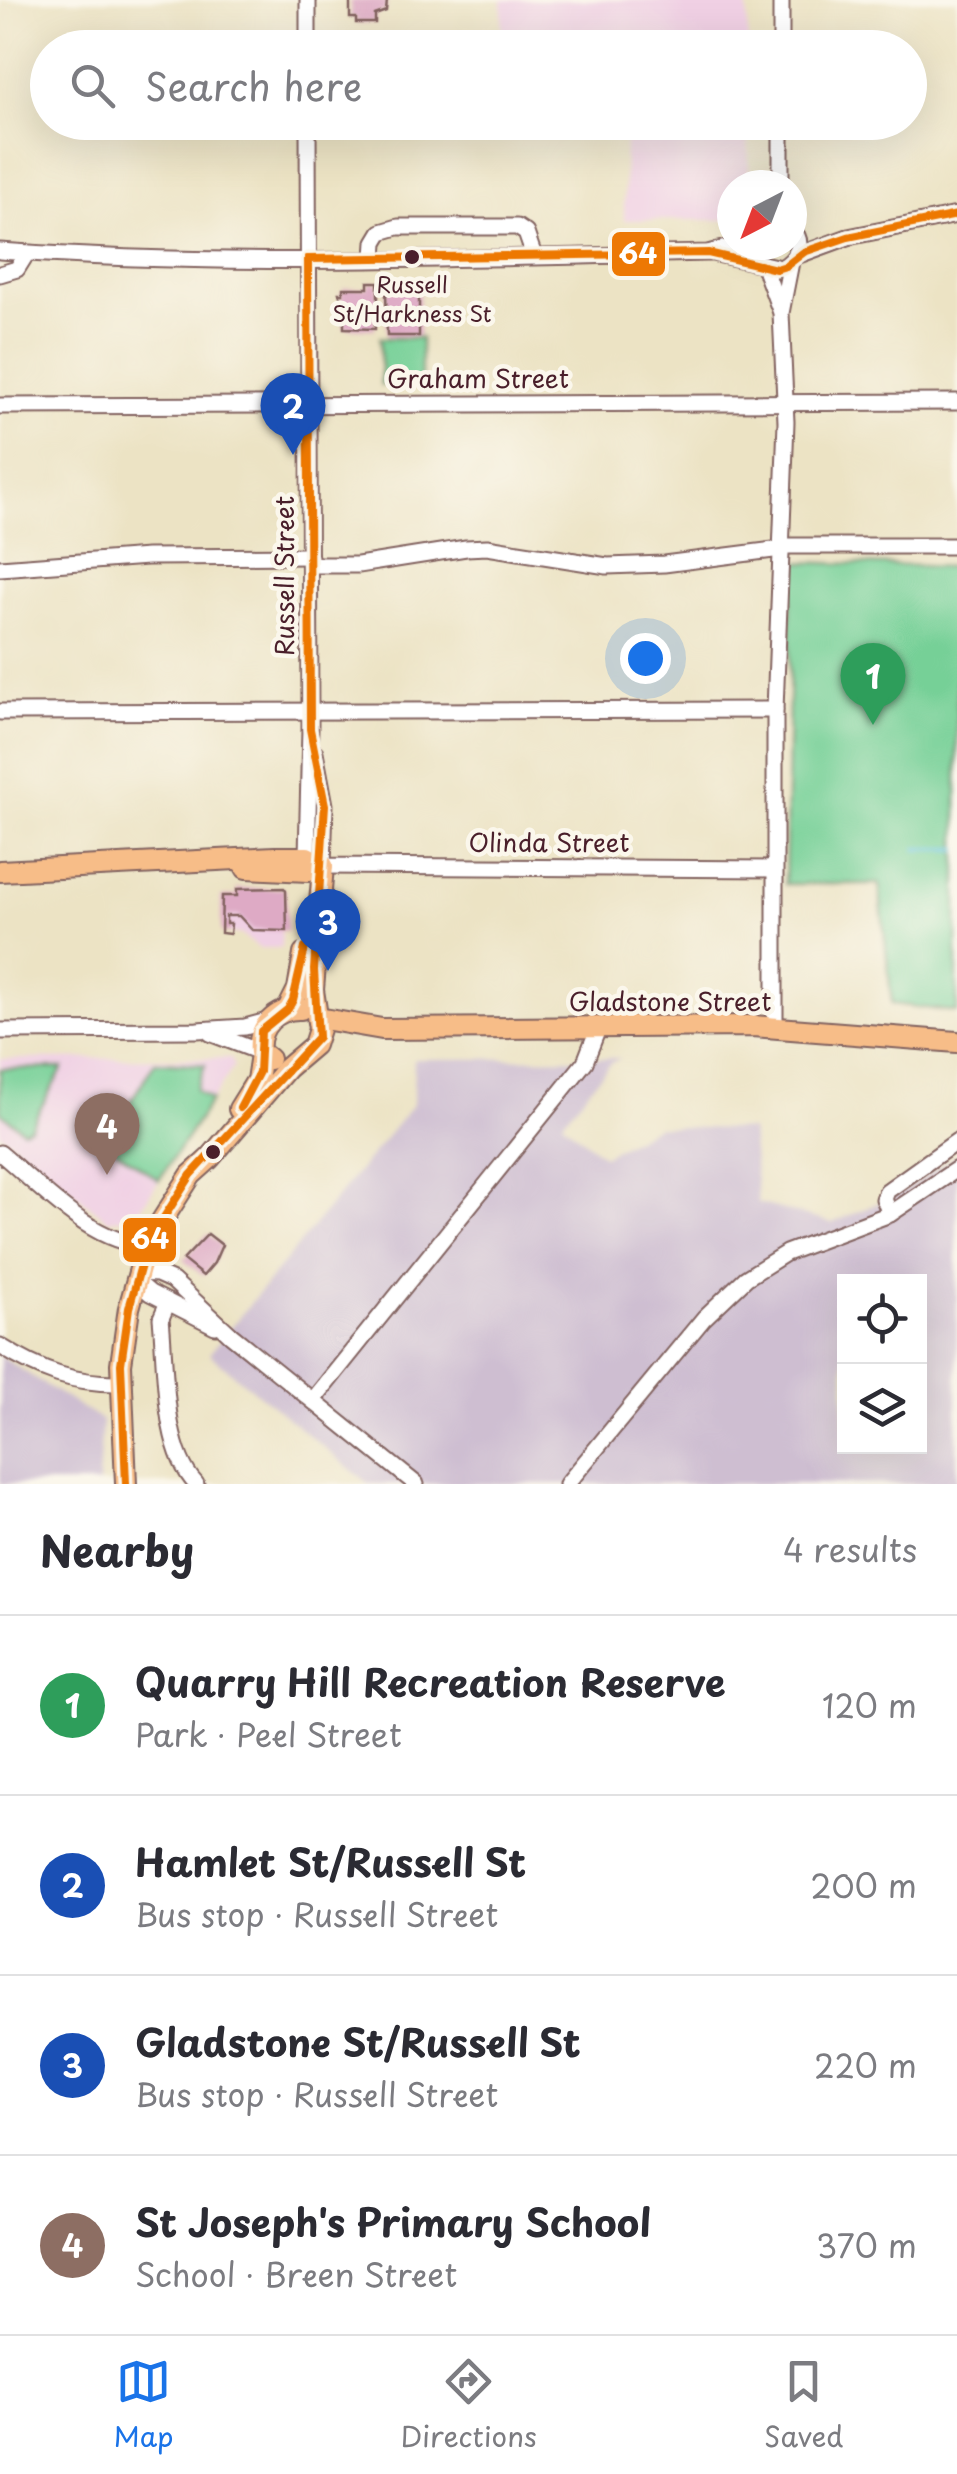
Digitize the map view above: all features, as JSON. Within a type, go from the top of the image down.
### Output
[{"type":"main road","name":"Olinda Street","points":[[0,860],[142,864]]},
{"type":"main road","name":"Olinda Street","points":[[0,871],[197,863],[273,871],[313,865]]},
{"type":"main road","name":"Russell Street","points":[[279,1014],[298,989],[313,865]]},
{"type":"main road","name":"Russell Street","points":[[313,865],[317,1017]]},
{"type":"main road","points":[[126,1484],[121,1383],[124,1330],[147,1244],[191,1175],[210,1158],[293,1062],[312,1048],[318,1037],[317,1017],[306,1010],[279,1014],[260,1035],[257,1080],[210,1158],[203,1181],[139,1278]]},
{"type":"main road","name":"Gladstone Street","points":[[317,1017],[382,1028],[774,1026],[957,1042]]},
{"type":"main road","name":"Gladstone Street","points":[[312,1048],[382,1028]]},
{"type":"main road","points":[[261,1053],[276,1063],[293,1062]]},
{"type":"street","points":[[308,0],[308,30]]},
{"type":"street","points":[[781,0],[781,30]]},
{"type":"street","name":"Russell Street","points":[[308,140],[313,865]]},
{"type":"street","points":[[781,140],[781,170]]},
{"type":"street","points":[[807,253],[848,236],[957,215]]},
{"type":"street","points":[[374,258],[376,238],[384,230],[398,226],[517,226],[526,233],[534,256]]},
{"type":"street","points":[[807,231],[848,236]]},
{"type":"street","points":[[0,251],[308,260],[717,250]]},
{"type":"street","points":[[708,252],[776,269],[791,260]]},
{"type":"street","points":[[0,274],[18,269],[27,253]]},
{"type":"street","points":[[762,260],[781,313]]},
{"type":"street","points":[[774,1026],[775,710],[786,404],[781,313],[793,260]]},
{"type":"street","name":"Graham Street","points":[[0,406],[957,402]]},
{"type":"street","points":[[0,568],[147,557],[310,560],[358,565],[466,548],[509,550],[607,566],[664,564],[781,548],[957,546]]},
{"type":"street","points":[[0,712],[775,710]]},
{"type":"street","name":"Olinda Street","points":[[313,865],[774,869]]},
{"type":"street","points":[[0,1031],[196,1030],[245,1027],[279,1014]]},
{"type":"street","points":[[313,1400],[584,1062],[599,1026]]},
{"type":"street","points":[[196,1030],[225,1036],[261,1053]]},
{"type":"street","points":[[890,1214],[884,1198],[887,1192],[957,1141]]},
{"type":"street","points":[[0,1153],[103,1236],[125,1244],[147,1244]]},
{"type":"street","points":[[567,1484],[728,1293],[786,1253],[890,1214],[957,1169]]},
{"type":"street","points":[[139,1278],[157,1274],[173,1281],[232,1335],[416,1484]]},
{"type":"street","points":[[139,1278],[168,1302],[232,1335]]},
{"type":"street","points":[[168,1302],[161,1318],[172,1427],[177,1454],[196,1484]]},
{"type":"street","points":[[0,1346],[35,1368],[63,1378],[121,1383]]},
{"type":"shaded area","points":[[502,0],[747,0],[748,30],[502,30]]},
{"type":"shaded area","points":[[625,140],[748,140],[749,170],[717,170],[717,220],[624,220]]},
{"type":"shaded area","points":[[281,895],[281,948],[259,948],[240,934],[221,933],[221,896]]},
{"type":"shaded area","points":[[231,1058],[234,1066],[135,1217],[108,1220],[0,1133],[0,1059]]},
{"type":"shaded area","points":[[621,1058],[611,1063],[562,1122],[603,1156],[657,1126],[751,1130],[758,1203],[832,1223],[901,1193],[957,1154],[957,1484],[369,1484],[209,1354],[413,1104],[414,1059]]},
{"type":"shaded area","points":[[0,1356],[102,1421],[98,1484],[0,1484]]},
{"type":"green space","points":[[380,338],[421,338],[421,384],[381,385]]},
{"type":"green space","points":[[792,562],[957,567],[957,1012],[892,1004],[879,884],[785,884]]},
{"type":"green space","points":[[155,1062],[205,1065],[196,1090],[211,1100],[159,1180],[105,1142]]},
{"type":"green space","points":[[63,1068],[30,1127],[23,1130],[0,1112],[0,1069]]},
{"type":"building","points":[[350,0],[387,0],[386,11],[375,15],[375,23],[356,23],[356,18],[350,18]]},
{"type":"building","points":[[368,282],[378,282],[378,311],[368,311],[368,305],[343,305],[339,293],[343,293],[343,288],[368,288]]},
{"type":"building","points":[[386,290],[419,290],[419,336],[387,336]]},
{"type":"building","points":[[344,316],[375,316],[375,329],[344,328]]},
{"type":"building","points":[[284,888],[287,931],[252,930],[239,916],[226,916],[226,924],[231,924],[230,934],[221,933],[222,896],[237,896],[237,889]]},
{"type":"building","points":[[208,1234],[222,1245],[203,1276],[183,1260]]},
{"type":"waterway","points":[[917,849],[957,849]]},
{"type":"transit line","name":"64","points":[[308,259],[708,253],[776,269],[804,252],[848,237],[957,215]]},
{"type":"transit line","name":"64","points":[[126,1484],[121,1364],[129,1308],[147,1244],[191,1175],[318,1037],[314,970],[325,805],[310,729],[308,259]]},
{"type":"transit line","name":"64","points":[[240,1108],[259,1072],[261,1031],[293,1000],[305,948]]},
{"type":"place","name":"Russell St/Harkness St","points":[[412,257]]},
{"type":"place","name":"Hamlet St/Russell St","points":[[293,455]]},
{"type":"place","name":"Quarry Hill Recreation Reserve","points":[[873,725]]},
{"type":"place","name":"Gladstone St/Russell St","points":[[328,971]]},
{"type":"place","name":"St Joseph's Primary School","points":[[107,1175]]}]
